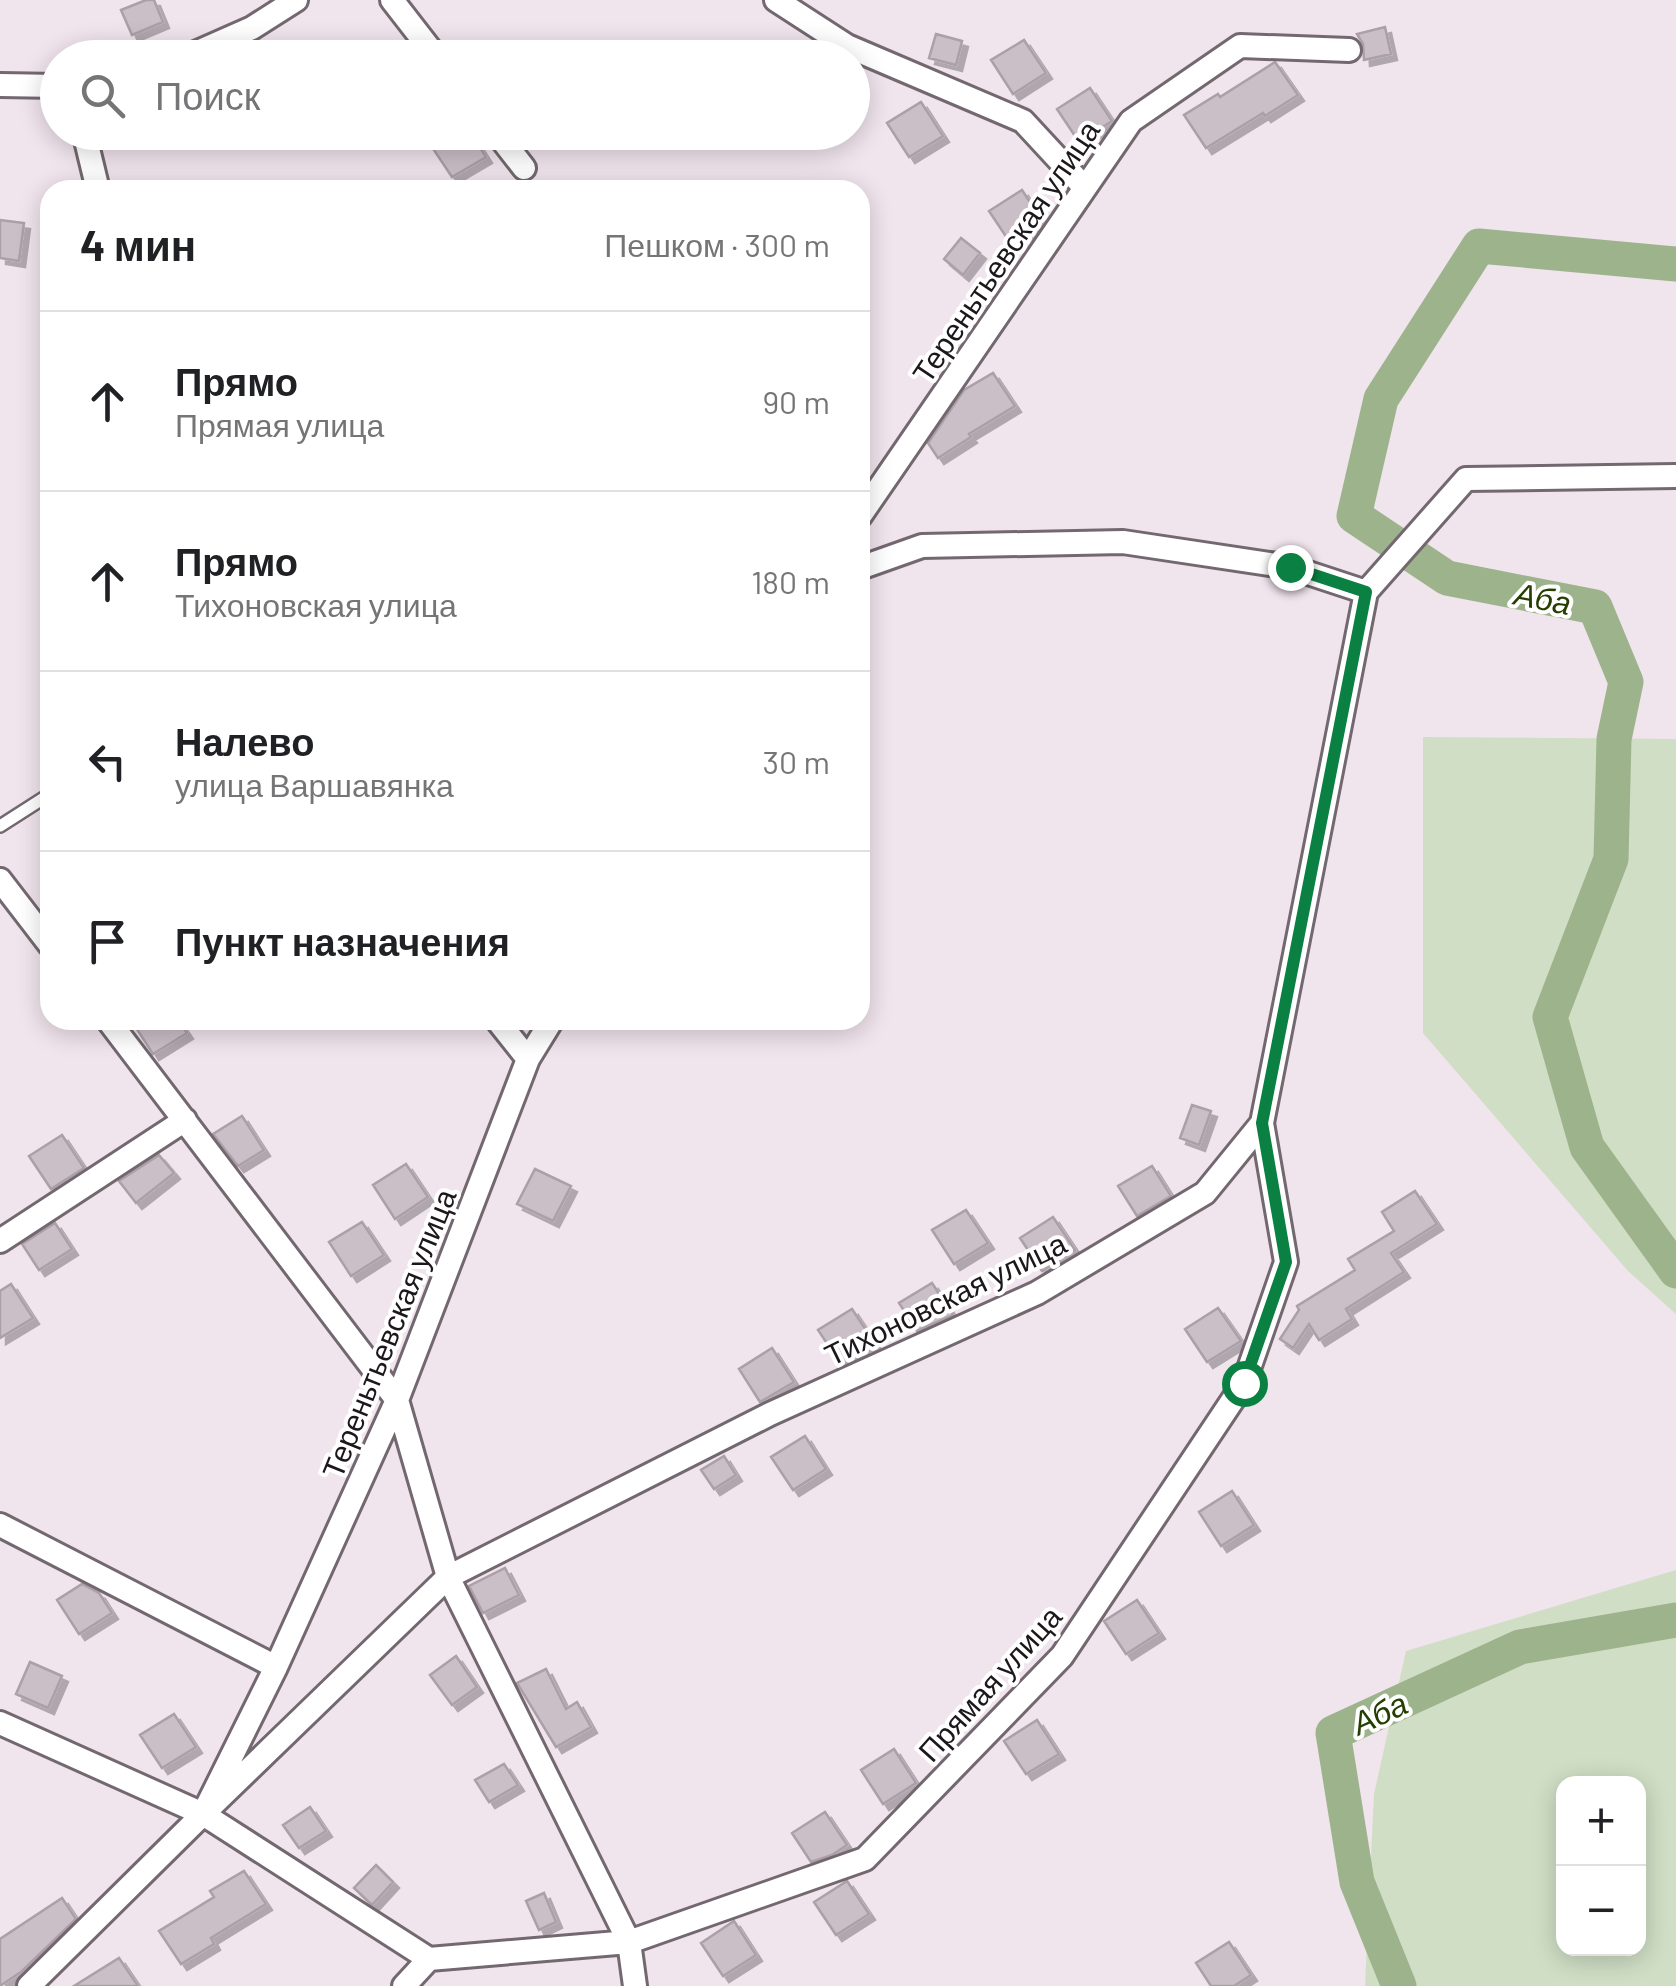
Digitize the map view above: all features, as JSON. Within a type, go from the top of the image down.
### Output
[{"type":"street","points":[[225,40],[296,0]]},
{"type":"street","points":[[392,0],[423,40]]},
{"type":"street","points":[[776,0],[838,40]]},
{"type":"street","name":"Тереньтьевская улица","points":[[870,501],[1132,120],[1240,46],[1350,50]]},
{"type":"street","points":[[870,56],[1023,120],[1085,188]]},
{"type":"street","points":[[0,84],[40,85]]},
{"type":"street","points":[[88,150],[96,180]]},
{"type":"street","points":[[510,150],[524,168]]},
{"type":"street","points":[[870,564],[922,546],[1123,542],[1290,567],[1366,592],[1466,479],[1676,476]]},
{"type":"street","name":"Тихоновская улица","points":[[203,1814],[448,1576],[770,1414],[1037,1293],[1205,1193],[1262,1123],[1366,592]]},
{"type":"street","points":[[0,880],[40,932]]},
{"type":"street","points":[[116,1030],[397,1400],[448,1576],[628,1942],[635,1986]]},
{"type":"street","points":[[505,1030],[528,1059]]},
{"type":"street","name":"Тереньтьевская улица","points":[[28,1986],[203,1814],[276,1667],[397,1400],[528,1059],[546,1030]]},
{"type":"street","points":[[0,1242],[185,1120]]},
{"type":"street","name":"Прямая улица","points":[[429,1959],[628,1942],[865,1859],[1062,1656],[1244,1383],[1286,1262],[1262,1123]]},
{"type":"street","points":[[0,1526],[276,1667]]},
{"type":"street","points":[[0,1723],[203,1814],[429,1959],[404,1986]]},
{"type":"lane","points":[[0,826],[40,800]]},
{"type":"green space","points":[[1423,737],[1676,739],[1676,1314],[1628,1271],[1423,1033]]},
{"type":"green space","points":[[1676,1570],[1676,1986],[1365,1986],[1374,1794],[1406,1651]]},
{"type":"building","points":[[154,0],[163,22],[132,35],[121,10]]},
{"type":"building","points":[[1385,27],[1391,54],[1364,60],[1363,44],[1357,34]]},
{"type":"building","points":[[936,34],[962,41],[956,65],[929,58]]},
{"type":"building","points":[[1024,40],[1046,73],[1013,94],[991,60]]},
{"type":"building","points":[[1275,62],[1298,95],[1206,148],[1184,115]]},
{"type":"building","points":[[1090,88],[1112,121],[1079,142],[1057,109]]},
{"type":"building","points":[[921,102],[943,136],[909,157],[887,123]]},
{"type":"building","points":[[434,150],[482,150],[486,157],[452,177]]},
{"type":"building","points":[[1022,190],[1043,222],[1011,244],[989,211]]},
{"type":"building","points":[[0,220],[24,223],[19,261],[0,258]]},
{"type":"building","points":[[961,238],[980,253],[963,275],[944,259]]},
{"type":"building","points":[[993,373],[1015,406],[938,458],[928,443],[964,390]]},
{"type":"building","points":[[137,1030],[187,1033],[153,1054]]},
{"type":"building","points":[[1192,1105],[1211,1111],[1199,1145],[1180,1138]]},
{"type":"building","points":[[242,1116],[264,1150],[238,1166],[213,1134]]},
{"type":"building","points":[[62,1135],[84,1168],[51,1189],[29,1156]]},
{"type":"building","points":[[159,1155],[174,1173],[136,1203],[119,1181]]},
{"type":"building","points":[[406,1164],[428,1197],[395,1219],[373,1185]]},
{"type":"building","points":[[1152,1166],[1171,1196],[1137,1216],[1118,1186]]},
{"type":"building","points":[[535,1169],[571,1186],[553,1221],[517,1204]]},
{"type":"building","points":[[1415,1191],[1437,1224],[1391,1253],[1404,1272],[1346,1309],[1352,1319],[1319,1340],[1309,1324],[1293,1348],[1280,1339],[1299,1310],[1297,1306],[1355,1270],[1348,1259],[1394,1231],[1382,1212]]},
{"type":"building","points":[[966,1210],[988,1243],[954,1264],[932,1230]]},
{"type":"building","points":[[1053,1217],[1075,1250],[1042,1271],[1020,1238]]},
{"type":"building","points":[[362,1222],[384,1255],[351,1276],[329,1242]]},
{"type":"building","points":[[55,1223],[72,1249],[39,1270],[22,1244]]},
{"type":"building","points":[[932,1283],[953,1315],[917,1331],[899,1303]]},
{"type":"building","points":[[11,1284],[33,1318],[0,1338],[0,1291]]},
{"type":"building","points":[[1218,1308],[1241,1341],[1207,1362],[1185,1329]]},
{"type":"building","points":[[852,1309],[874,1342],[840,1363],[818,1330]]},
{"type":"building","points":[[772,1348],[794,1382],[760,1402],[739,1369]]},
{"type":"building","points":[[805,1436],[826,1469],[793,1490],[771,1457]]},
{"type":"building","points":[[724,1456],[736,1475],[714,1489],[701,1470]]},
{"type":"building","points":[[1232,1491],[1254,1525],[1221,1546],[1199,1512]]},
{"type":"building","points":[[505,1568],[519,1595],[483,1613],[469,1586]]},
{"type":"building","points":[[82,1584],[99,1593],[112,1613],[79,1634],[57,1600]]},
{"type":"building","points":[[1137,1600],[1159,1633],[1126,1654],[1104,1621]]},
{"type":"building","points":[[456,1656],[477,1687],[452,1705],[430,1675]]},
{"type":"building","points":[[30,1662],[62,1676],[48,1708],[16,1694]]},
{"type":"building","points":[[546,1669],[566,1709],[577,1702],[591,1727],[556,1747],[517,1683]]},
{"type":"building","points":[[174,1714],[196,1747],[162,1768],[140,1735]]},
{"type":"building","points":[[1037,1720],[1059,1754],[1026,1774],[1004,1741]]},
{"type":"building","points":[[894,1749],[916,1783],[883,1804],[861,1770]]},
{"type":"building","points":[[504,1764],[518,1785],[489,1802],[475,1780]]},
{"type":"building","points":[[310,1807],[326,1831],[299,1848],[283,1825]]},
{"type":"building","points":[[825,1812],[847,1845],[811,1862],[792,1833]]},
{"type":"building","points":[[376,1865],[393,1882],[372,1905],[354,1888]]},
{"type":"building","points":[[244,1871],[266,1904],[211,1938],[214,1944],[181,1964],[159,1931],[214,1897],[210,1891]]},
{"type":"building","points":[[847,1881],[869,1914],[836,1935],[814,1902]]},
{"type":"building","points":[[544,1893],[556,1922],[539,1930],[526,1901]]},
{"type":"building","points":[[62,1898],[76,1919],[21,1972],[0,1986],[0,1939]]},
{"type":"building","points":[[734,1921],[756,1955],[723,1976],[701,1943]]},
{"type":"building","points":[[1229,1942],[1251,1975],[1234,1986],[1211,1986],[1196,1963]]},
{"type":"building","points":[[119,1958],[138,1986],[74,1986]]},
{"type":"waterway","name":"Аба","points":[[1676,264],[1479,246],[1381,399],[1354,516],[1447,578],[1595,607],[1626,682],[1614,739],[1611,859],[1550,1017],[1587,1147],[1676,1271]]},
{"type":"waterway","name":"Аба","points":[[1399,1986],[1357,1882],[1333,1733],[1520,1647],[1676,1620]]},
{"type":"route","points":[[1244,1383],[1286,1262],[1262,1123],[1366,592],[1290,567]]}]
